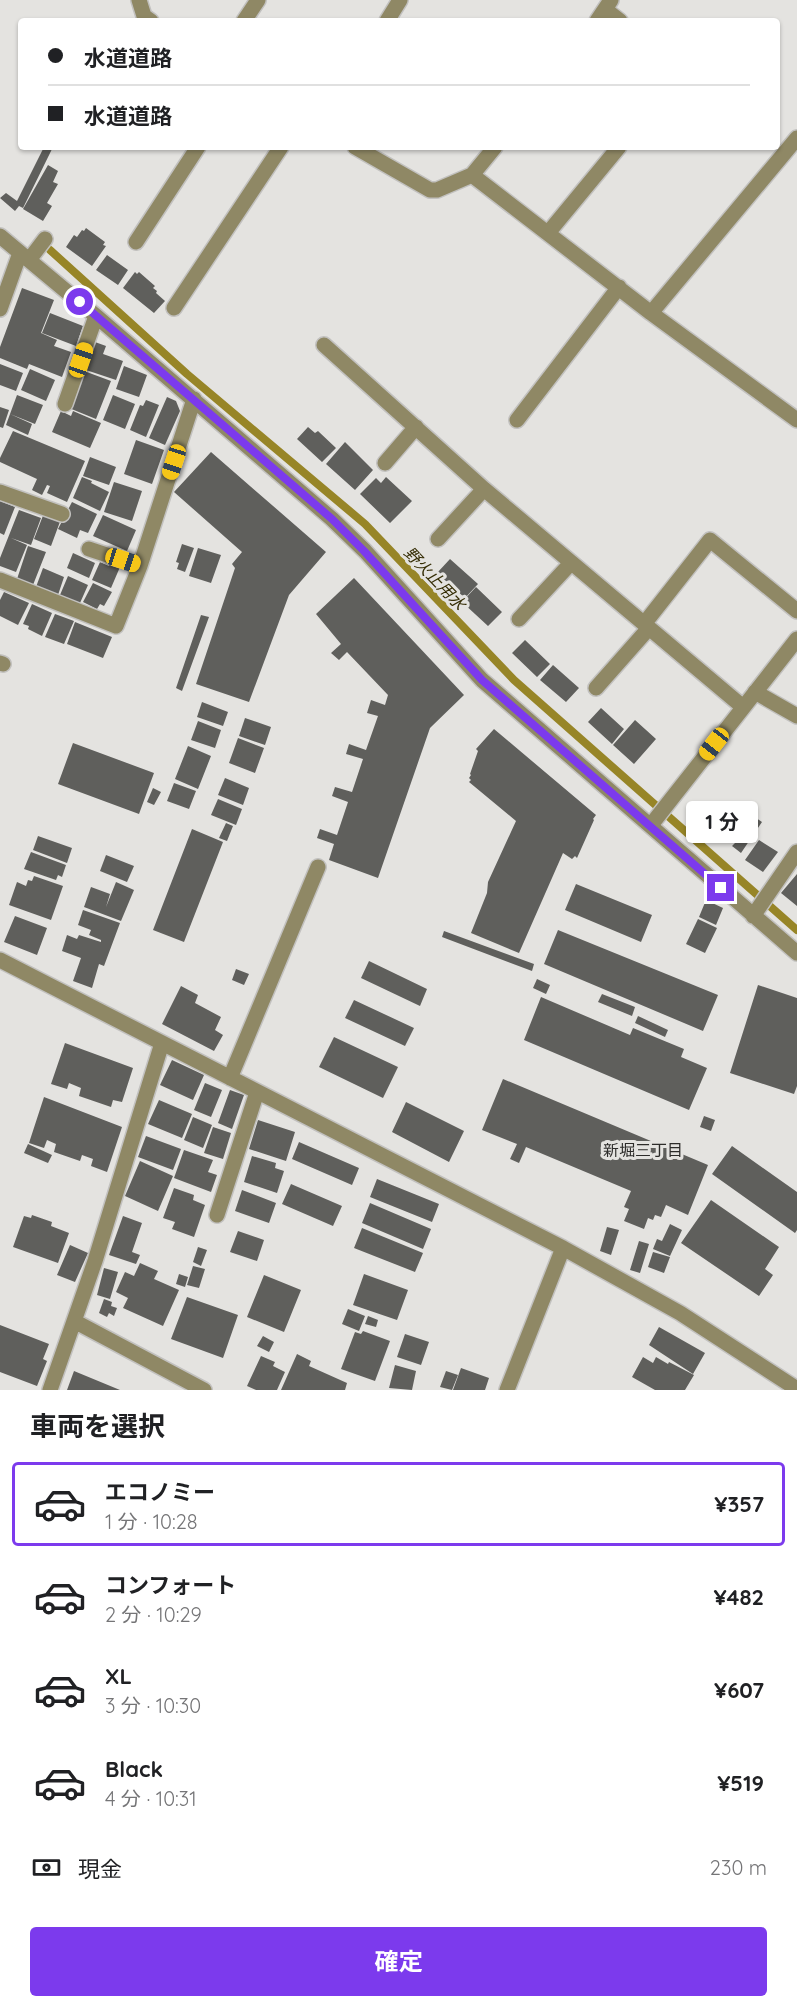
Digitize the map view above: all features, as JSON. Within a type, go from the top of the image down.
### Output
[{"type":"street","points":[[139,0],[147,18]]},
{"type":"street","points":[[246,18],[258,0]]},
{"type":"street","points":[[389,18],[400,0]]},
{"type":"street","points":[[651,314],[779,151],[797,138]]},
{"type":"street","points":[[136,242],[196,150]]},
{"type":"street","points":[[174,308],[279,150]]},
{"type":"street","points":[[360,150],[430,190],[437,190],[472,175],[493,150]]},
{"type":"street","points":[[548,233],[617,150]]},
{"type":"street","points":[[472,175],[651,314],[797,420]]},
{"type":"street","points":[[0,236],[194,399],[332,519],[489,687],[797,953]]},
{"type":"street","points":[[0,309],[25,256],[45,239]]},
{"type":"street","points":[[517,420],[619,287]]},
{"type":"street","points":[[65,404],[96,316]]},
{"type":"street","points":[[324,345],[484,489],[743,707]]},
{"type":"street","points":[[0,580],[116,626],[140,566],[194,399]]},
{"type":"street","points":[[385,463],[416,427]]},
{"type":"street","points":[[438,539],[484,489]]},
{"type":"street","points":[[0,492],[62,514]]},
{"type":"street","points":[[597,688],[711,540],[797,611]]},
{"type":"street","points":[[89,549],[140,566]]},
{"type":"street","points":[[519,619],[571,563]]},
{"type":"street","points":[[651,825],[797,639]]},
{"type":"street","points":[[755,692],[797,716]]},
{"type":"street","points":[[753,916],[797,852]]},
{"type":"street","points":[[230,1078],[318,867]]},
{"type":"street","points":[[0,960],[562,1248],[680,1313],[797,1389]]},
{"type":"street","points":[[50,1390],[99,1250],[162,1042]]},
{"type":"street","points":[[217,1215],[257,1092]]},
{"type":"street","points":[[507,1390],[562,1248]]},
{"type":"street","points":[[74,1321],[204,1390]]},
{"type":"building","points":[[42,150],[52,150],[23,208],[19,206],[15,211],[0,198],[6,193],[17,201]]},
{"type":"building","points":[[48,165],[58,171],[53,182],[58,184],[47,203],[52,206],[43,221],[23,209]]},
{"type":"building","points":[[86,228],[105,242],[103,245],[106,246],[92,266],[66,247],[74,235],[77,237]]},
{"type":"building","points":[[107,255],[128,270],[118,285],[96,270]]},
{"type":"building","points":[[135,272],[137,274],[139,272],[155,286],[153,288],[157,291],[156,293],[165,301],[154,313],[123,288]]},
{"type":"building","points":[[22,288],[54,300],[41,333],[57,340],[54,346],[71,352],[62,377],[29,364],[27,369],[0,358],[0,347]]},
{"type":"building","points":[[50,313],[83,326],[76,346],[42,333]]},
{"type":"building","points":[[95,342],[106,346],[103,354],[123,361],[116,380],[86,370]]},
{"type":"building","points":[[0,364],[23,373],[16,391],[0,385]]},
{"type":"building","points":[[124,366],[147,375],[139,397],[116,389]]},
{"type":"building","points":[[30,369],[55,380],[46,401],[21,390]]},
{"type":"building","points":[[84,371],[111,381],[96,419],[69,408]]},
{"type":"building","points":[[17,395],[43,405],[35,424],[10,414]]},
{"type":"building","points":[[113,395],[135,404],[125,429],[103,420]]},
{"type":"building","points":[[167,397],[176,401],[180,411],[165,445],[149,438]]},
{"type":"building","points":[[146,400],[159,405],[146,437],[130,430],[140,405],[143,406]]},
{"type":"building","points":[[0,407],[9,410],[3,428],[0,427]]},
{"type":"building","points":[[61,411],[71,416],[73,411],[101,423],[90,448],[52,432]]},
{"type":"building","points":[[10,414],[32,424],[28,435],[6,425]]},
{"type":"building","points":[[308,427],[315,433],[318,431],[336,448],[322,462],[297,439]]},
{"type":"building","points":[[13,431],[85,461],[67,502],[47,493],[50,486],[47,485],[42,495],[32,490],[37,479],[0,462]]},
{"type":"building","points":[[136,440],[164,450],[152,484],[124,474]]},
{"type":"building","points":[[345,442],[373,470],[355,490],[326,464]]},
{"type":"building","points":[[211,452],[326,552],[289,595],[249,702],[196,684],[235,568],[232,564],[242,552],[174,492]]},
{"type":"building","points":[[90,457],[116,467],[109,485],[83,476]]},
{"type":"building","points":[[82,477],[109,492],[100,511],[73,498]]},
{"type":"building","points":[[386,477],[412,501],[390,523],[360,494],[376,478],[381,483]]},
{"type":"building","points":[[114,482],[142,491],[132,521],[104,512]]},
{"type":"building","points":[[0,501],[15,507],[4,535],[0,533]]},
{"type":"building","points":[[72,502],[97,514],[88,533],[80,530],[77,538],[58,529]]},
{"type":"building","points":[[19,510],[41,518],[31,545],[11,538],[27,545],[16,572],[0,566],[0,558]]},
{"type":"building","points":[[44,513],[61,519],[51,546],[34,539]]},
{"type":"building","points":[[103,515],[136,530],[127,551],[93,536]]},
{"type":"building","points":[[182,544],[194,548],[185,572],[177,569],[179,563],[176,562]]},
{"type":"building","points":[[28,546],[46,552],[33,585],[17,579]]},
{"type":"building","points":[[198,548],[221,555],[211,583],[189,576]]},
{"type":"building","points":[[73,553],[95,563],[89,578],[67,568]]},
{"type":"building","points":[[450,559],[478,584],[465,598],[437,573]]},
{"type":"building","points":[[100,562],[120,567],[111,588],[92,580]]},
{"type":"building","points":[[43,568],[64,577],[58,595],[36,587]]},
{"type":"building","points":[[68,576],[88,585],[80,603],[60,595]]},
{"type":"building","points":[[354,578],[464,695],[430,728],[378,878],[329,860],[334,844],[317,838],[320,829],[337,835],[348,802],[332,796],[335,787],[352,792],[363,759],[346,754],[349,744],[366,750],[378,716],[367,713],[371,700],[385,705],[388,695],[347,652],[339,660],[331,653],[341,644],[316,614]]},
{"type":"building","points":[[93,583],[112,592],[104,606],[100,604],[97,609],[83,602]]},
{"type":"building","points":[[476,587],[502,612],[488,626],[462,602]]},
{"type":"building","points":[[4,592],[29,603],[18,625],[0,616],[0,600]]},
{"type":"building","points":[[32,604],[52,613],[42,636],[23,624]]},
{"type":"building","points":[[55,614],[74,621],[64,644],[45,637]]},
{"type":"building","points":[[201,615],[209,617],[182,691],[176,688]]},
{"type":"building","points":[[75,622],[112,637],[103,658],[67,644]]},
{"type":"building","points":[[525,640],[550,664],[537,677],[512,653]]},
{"type":"building","points":[[553,665],[579,688],[566,702],[540,680]]},
{"type":"building","points":[[202,702],[228,712],[223,726],[197,717]]},
{"type":"building","points":[[601,708],[624,729],[612,744],[588,722]]},
{"type":"building","points":[[245,718],[271,727],[265,745],[239,736]]},
{"type":"building","points":[[635,720],[656,739],[634,764],[613,745]]},
{"type":"building","points":[[198,721],[221,730],[215,748],[191,740]]},
{"type":"building","points":[[494,729],[596,815],[577,858],[575,856],[572,859],[563,853],[519,953],[471,933],[487,893],[488,882],[516,821],[469,782],[478,751],[476,749]]},
{"type":"building","points":[[238,738],[264,748],[255,773],[229,763]]},
{"type":"building","points":[[73,743],[154,773],[139,814],[58,784]]},
{"type":"building","points":[[188,746],[211,756],[198,789],[175,779]]},
{"type":"building","points":[[225,778],[249,788],[243,805],[218,795]]},
{"type":"building","points":[[174,783],[196,791],[189,809],[167,801]]},
{"type":"building","points":[[153,788],[161,792],[154,805],[147,802]]},
{"type":"building","points":[[218,799],[242,809],[236,825],[211,815]]},
{"type":"building","points":[[731,801],[762,822],[741,853],[732,846],[735,843],[722,834],[726,827],[717,821]]},
{"type":"building","points":[[226,823],[233,826],[227,841],[219,838]]},
{"type":"building","points":[[192,829],[223,842],[184,942],[153,930]]},
{"type":"building","points":[[38,836],[72,848],[67,863],[33,850]]},
{"type":"building","points":[[759,840],[778,852],[763,872],[745,860]]},
{"type":"building","points":[[31,852],[66,865],[62,877],[58,875],[56,880],[24,869]]},
{"type":"building","points":[[106,855],[134,866],[127,882],[100,871]]},
{"type":"building","points":[[797,874],[797,906],[781,893]]},
{"type":"building","points":[[34,876],[63,886],[51,920],[9,905],[17,882],[26,886],[28,880],[32,881]]},
{"type":"building","points":[[116,882],[134,890],[121,921],[84,907],[91,887],[110,894],[106,907]]},
{"type":"building","points":[[576,884],[652,915],[641,942],[565,910]]},
{"type":"building","points":[[706,900],[723,908],[716,925],[699,917]]},
{"type":"building","points":[[83,910],[120,923],[104,966],[99,964],[92,988],[73,981],[81,958],[62,951],[67,935],[77,939],[79,935],[101,942],[89,935],[91,930],[78,925]]},
{"type":"building","points":[[15,916],[47,928],[37,955],[4,942]]},
{"type":"building","points":[[698,919],[717,928],[705,953],[686,944]]},
{"type":"building","points":[[558,930],[718,995],[703,1031],[544,964]]},
{"type":"building","points":[[444,931],[534,964],[532,971],[442,937]]},
{"type":"building","points":[[369,961],[427,989],[420,1006],[361,978]]},
{"type":"building","points":[[236,969],[249,974],[244,985],[232,980]]},
{"type":"building","points":[[537,979],[550,985],[546,994],[533,988]]},
{"type":"building","points":[[758,985],[797,998],[797,1086],[794,1094],[730,1073]]},
{"type":"building","points":[[181,986],[198,995],[195,1003],[221,1017],[215,1030],[223,1035],[214,1051],[162,1024]]},
{"type":"building","points":[[602,994],[635,1007],[632,1016],[598,1002]]},
{"type":"building","points":[[541,997],[630,1035],[633,1028],[684,1049],[681,1057],[707,1068],[689,1110],[524,1040]]},
{"type":"building","points":[[354,1000],[414,1028],[405,1046],[345,1018]]},
{"type":"building","points":[[638,1016],[668,1030],[665,1037],[635,1023]]},
{"type":"building","points":[[334,1037],[398,1067],[383,1098],[319,1067]]},
{"type":"building","points":[[65,1043],[133,1068],[122,1102],[113,1100],[111,1107],[79,1096],[81,1088],[69,1083],[67,1089],[51,1084]]},
{"type":"building","points":[[172,1060],[204,1075],[193,1100],[160,1085]]},
{"type":"building","points":[[503,1079],[708,1165],[688,1215],[666,1205],[661,1217],[655,1215],[653,1220],[648,1218],[644,1229],[624,1221],[629,1209],[624,1207],[631,1191],[526,1147],[519,1163],[510,1159],[517,1144],[482,1130]]},
{"type":"building","points":[[205,1083],[222,1090],[211,1117],[194,1110]]},
{"type":"building","points":[[230,1090],[244,1095],[232,1129],[218,1123]]},
{"type":"building","points":[[44,1097],[122,1127],[107,1172],[91,1166],[93,1159],[82,1155],[80,1161],[54,1152],[56,1144],[47,1140],[44,1148],[29,1143]]},
{"type":"building","points":[[159,1100],[192,1114],[182,1138],[148,1124]]},
{"type":"building","points":[[406,1102],[464,1131],[449,1162],[392,1132]]},
{"type":"building","points":[[704,1116],[715,1120],[711,1131],[700,1127]]},
{"type":"building","points":[[193,1117],[212,1125],[203,1148],[184,1140]]},
{"type":"building","points":[[258,1120],[295,1132],[286,1161],[249,1149]]},
{"type":"building","points":[[213,1127],[231,1133],[223,1159],[204,1153]]},
{"type":"building","points":[[146,1136],[181,1149],[173,1170],[138,1157]]},
{"type":"building","points":[[299,1142],[359,1168],[352,1185],[292,1159]]},
{"type":"building","points":[[28,1144],[52,1155],[48,1163],[24,1153]]},
{"type":"building","points":[[732,1146],[797,1192],[797,1230],[795,1233],[712,1174]]},
{"type":"building","points":[[184,1150],[213,1160],[208,1172],[217,1175],[211,1192],[174,1178]]},
{"type":"building","points":[[252,1156],[276,1163],[275,1168],[284,1171],[277,1193],[244,1182]]},
{"type":"building","points":[[140,1161],[173,1176],[158,1211],[125,1196]]},
{"type":"building","points":[[377,1179],[439,1204],[432,1222],[370,1197]]},
{"type":"building","points":[[291,1184],[342,1206],[333,1226],[282,1204]]},
{"type":"building","points":[[174,1188],[194,1195],[193,1200],[205,1205],[194,1237],[172,1229],[175,1222],[163,1218]]},
{"type":"building","points":[[242,1190],[276,1203],[269,1223],[235,1211]]},
{"type":"building","points":[[711,1200],[779,1247],[765,1269],[773,1275],[759,1296],[681,1243]]},
{"type":"building","points":[[370,1203],[431,1229],[423,1249],[362,1223]]},
{"type":"building","points":[[32,1215],[52,1222],[51,1226],[69,1233],[58,1263],[13,1247],[24,1216],[31,1218]]},
{"type":"building","points":[[123,1216],[142,1223],[132,1252],[140,1255],[136,1264],[109,1255]]},
{"type":"building","points":[[670,1224],[682,1230],[670,1256],[653,1249],[657,1239],[662,1241]]},
{"type":"building","points":[[607,1227],[619,1230],[611,1255],[600,1251]]},
{"type":"building","points":[[362,1228],[423,1253],[415,1272],[354,1248]]},
{"type":"building","points":[[238,1231],[264,1240],[257,1261],[230,1252]]},
{"type":"building","points":[[639,1241],[649,1244],[640,1273],[630,1270]]},
{"type":"building","points":[[70,1245],[88,1253],[75,1282],[57,1275]]},
{"type":"building","points":[[198,1247],[207,1250],[201,1266],[193,1262]]},
{"type":"building","points":[[653,1252],[670,1257],[664,1273],[648,1267]]},
{"type":"building","points":[[140,1263],[158,1271],[154,1279],[179,1290],[163,1326],[123,1308],[128,1298],[116,1292],[125,1272],[134,1276]]},
{"type":"building","points":[[193,1266],[205,1269],[199,1288],[187,1285]]},
{"type":"building","points":[[104,1268],[118,1272],[110,1299],[97,1295]]},
{"type":"building","points":[[179,1274],[188,1277],[185,1287],[176,1284]]},
{"type":"building","points":[[364,1274],[408,1290],[397,1320],[353,1305]]},
{"type":"building","points":[[264,1275],[301,1290],[284,1332],[247,1317]]},
{"type":"building","points":[[187,1297],[238,1315],[223,1358],[171,1339]]},
{"type":"building","points":[[104,1299],[112,1302],[111,1306],[117,1308],[114,1316],[109,1313],[107,1317],[99,1313]]},
{"type":"building","points":[[348,1309],[365,1316],[359,1331],[342,1324]]},
{"type":"building","points":[[368,1316],[378,1320],[376,1327],[365,1324]]},
{"type":"building","points":[[0,1325],[49,1344],[43,1359],[47,1361],[37,1386],[0,1372]]},
{"type":"building","points":[[659,1327],[705,1353],[693,1374],[649,1345]]},
{"type":"building","points":[[363,1331],[390,1341],[375,1381],[341,1369],[355,1332],[361,1334]]},
{"type":"building","points":[[405,1334],[429,1342],[421,1365],[397,1357]]},
{"type":"building","points":[[263,1336],[274,1342],[269,1352],[257,1346]]},
{"type":"building","points":[[297,1354],[311,1361],[309,1366],[347,1383],[345,1390],[281,1390]]},
{"type":"building","points":[[261,1356],[275,1362],[273,1366],[285,1372],[277,1390],[256,1390],[247,1386]]},
{"type":"building","points":[[643,1357],[653,1363],[656,1357],[694,1375],[685,1390],[655,1390],[632,1377]]},
{"type":"building","points":[[395,1365],[416,1371],[412,1390],[389,1388]]},
{"type":"building","points":[[461,1368],[489,1378],[485,1390],[453,1390]]},
{"type":"building","points":[[74,1371],[120,1390],[67,1390]]},
{"type":"building","points":[[446,1371],[458,1375],[452,1390],[440,1387]]},
{"type":"waterway","name":"野火止用水","points":[[50,250],[187,374],[365,524],[514,680],[797,930]]},
{"type":"district","name":"新堀三丁目","points":[[643,1150]]},
{"type":"route","points":[[80,302],[332,519],[482,680],[721,888]]}]
